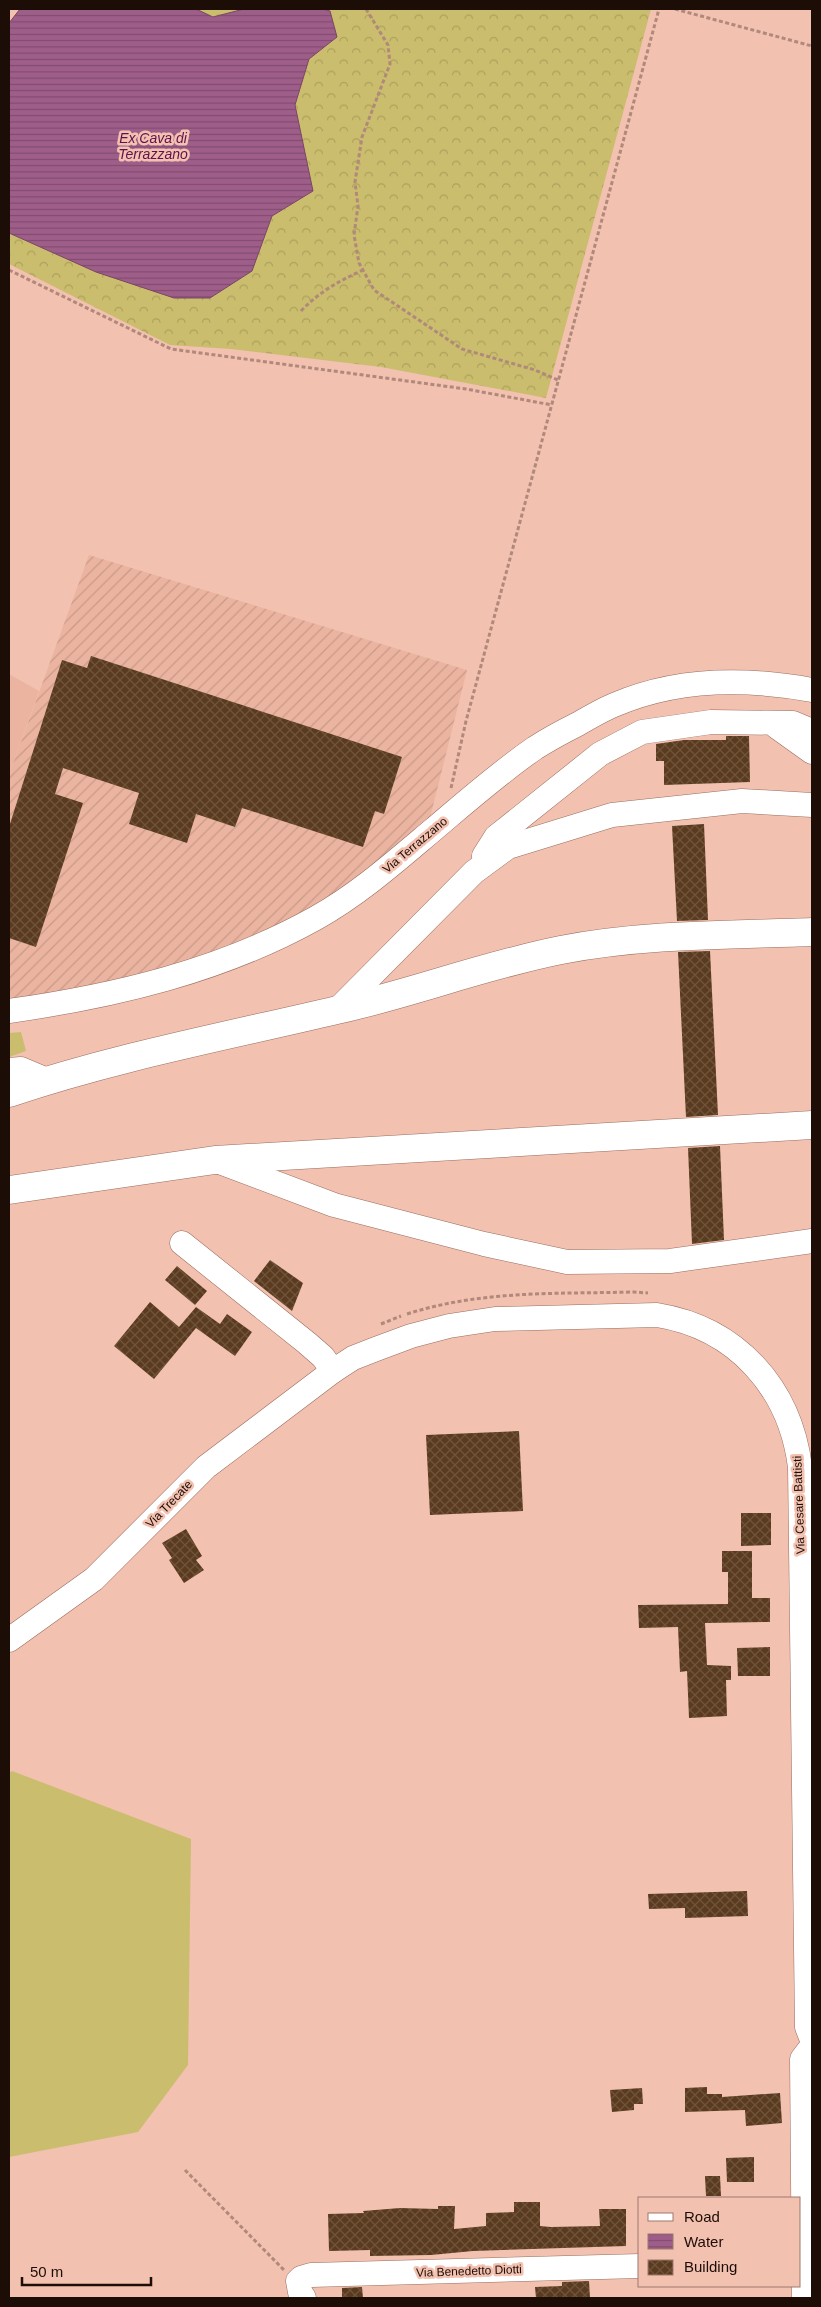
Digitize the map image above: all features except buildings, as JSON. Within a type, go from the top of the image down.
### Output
[{"type":"highway","points":[[9,1093],[122,1059],[384,1000],[507,962],[562,950],[605,943],[689,936],[812,932]]},
{"type":"highway","points":[[9,1190],[215,1160],[812,1125]]},
{"type":"street","name":"Via Terrazzano","points":[[9,1011],[75,1001],[171,979],[256,949],[316,918],[371,881],[537,746],[614,705],[654,691],[689,685],[743,682],[782,684],[812,690]]},
{"type":"street","points":[[474,872],[496,837],[600,754],[642,732],[711,722],[793,723],[812,731]]},
{"type":"street","points":[[771,723],[812,752]]},
{"type":"street","points":[[337,1010],[474,872],[508,848],[612,816],[742,801],[812,805]]},
{"type":"street","points":[[9,1070],[21,1069],[47,1080]]},
{"type":"street","points":[[215,1160],[334,1205],[484,1244],[567,1262],[670,1261],[812,1241]]},
{"type":"street","points":[[182,1243],[308,1343],[334,1371]]},
{"type":"street","name":"Via Cesare Battisti","points":[[334,1371],[353,1358],[411,1336],[449,1326],[495,1319],[606,1315],[668,1317],[720,1338],[737,1349],[755,1365],[781,1404],[796,1444],[800,1467],[809,1913],[806,2027],[812,2040]]},
{"type":"street","name":"Via Trecate","points":[[9,1640],[94,1579],[206,1468],[334,1371]]},
{"type":"street","points":[[804,2298],[801,2261],[802,2059],[812,2046]]},
{"type":"street","name":"Via Benedetto Diotti","points":[[302,2289],[312,2275],[638,2266]]},
{"type":"path","points":[[366,9],[388,45],[390,64],[362,137],[355,182],[358,206],[354,235],[358,263],[374,290],[462,349],[535,370],[558,380]]},
{"type":"path","points":[[443,821],[466,722],[659,9]]},
{"type":"path","points":[[675,9],[812,46]]},
{"type":"path","points":[[9,270],[171,349],[448,386],[552,405]]},
{"type":"path","points":[[301,311],[314,298],[339,281],[363,270]]},
{"type":"path","points":[[379,1324],[442,1304],[494,1295],[634,1292],[654,1294]]},
{"type":"path","points":[[185,2170],[302,2289]]},
{"type":"shaded area","points":[[89,555],[467,670],[429,822],[361,876],[282,925],[224,954],[122,982],[9,1001],[9,775]]},
{"type":"shaded area","points":[[9,674],[39,691],[9,775]]},
{"type":"green space","points":[[196,9],[244,9],[213,17]]},
{"type":"green space","points":[[323,9],[651,9],[546,398],[381,367],[231,349],[170,345],[9,264],[9,233],[96,272],[174,298],[210,298],[252,271],[272,216],[313,191],[295,105],[309,59],[337,37],[330,11]]},
{"type":"green space","points":[[21,1032],[26,1051],[9,1057],[9,1033]]},
{"type":"green space","points":[[12,1771],[191,1839],[188,2065],[138,2132],[9,2157],[9,1773]]},
{"type":"water","name":"Ex Cava di Terrazzano","points":[[20,9],[196,9],[213,17],[244,9],[323,9],[330,11],[337,37],[309,59],[295,105],[313,191],[272,216],[252,271],[210,298],[174,298],[96,272],[9,233],[9,23]]}]
